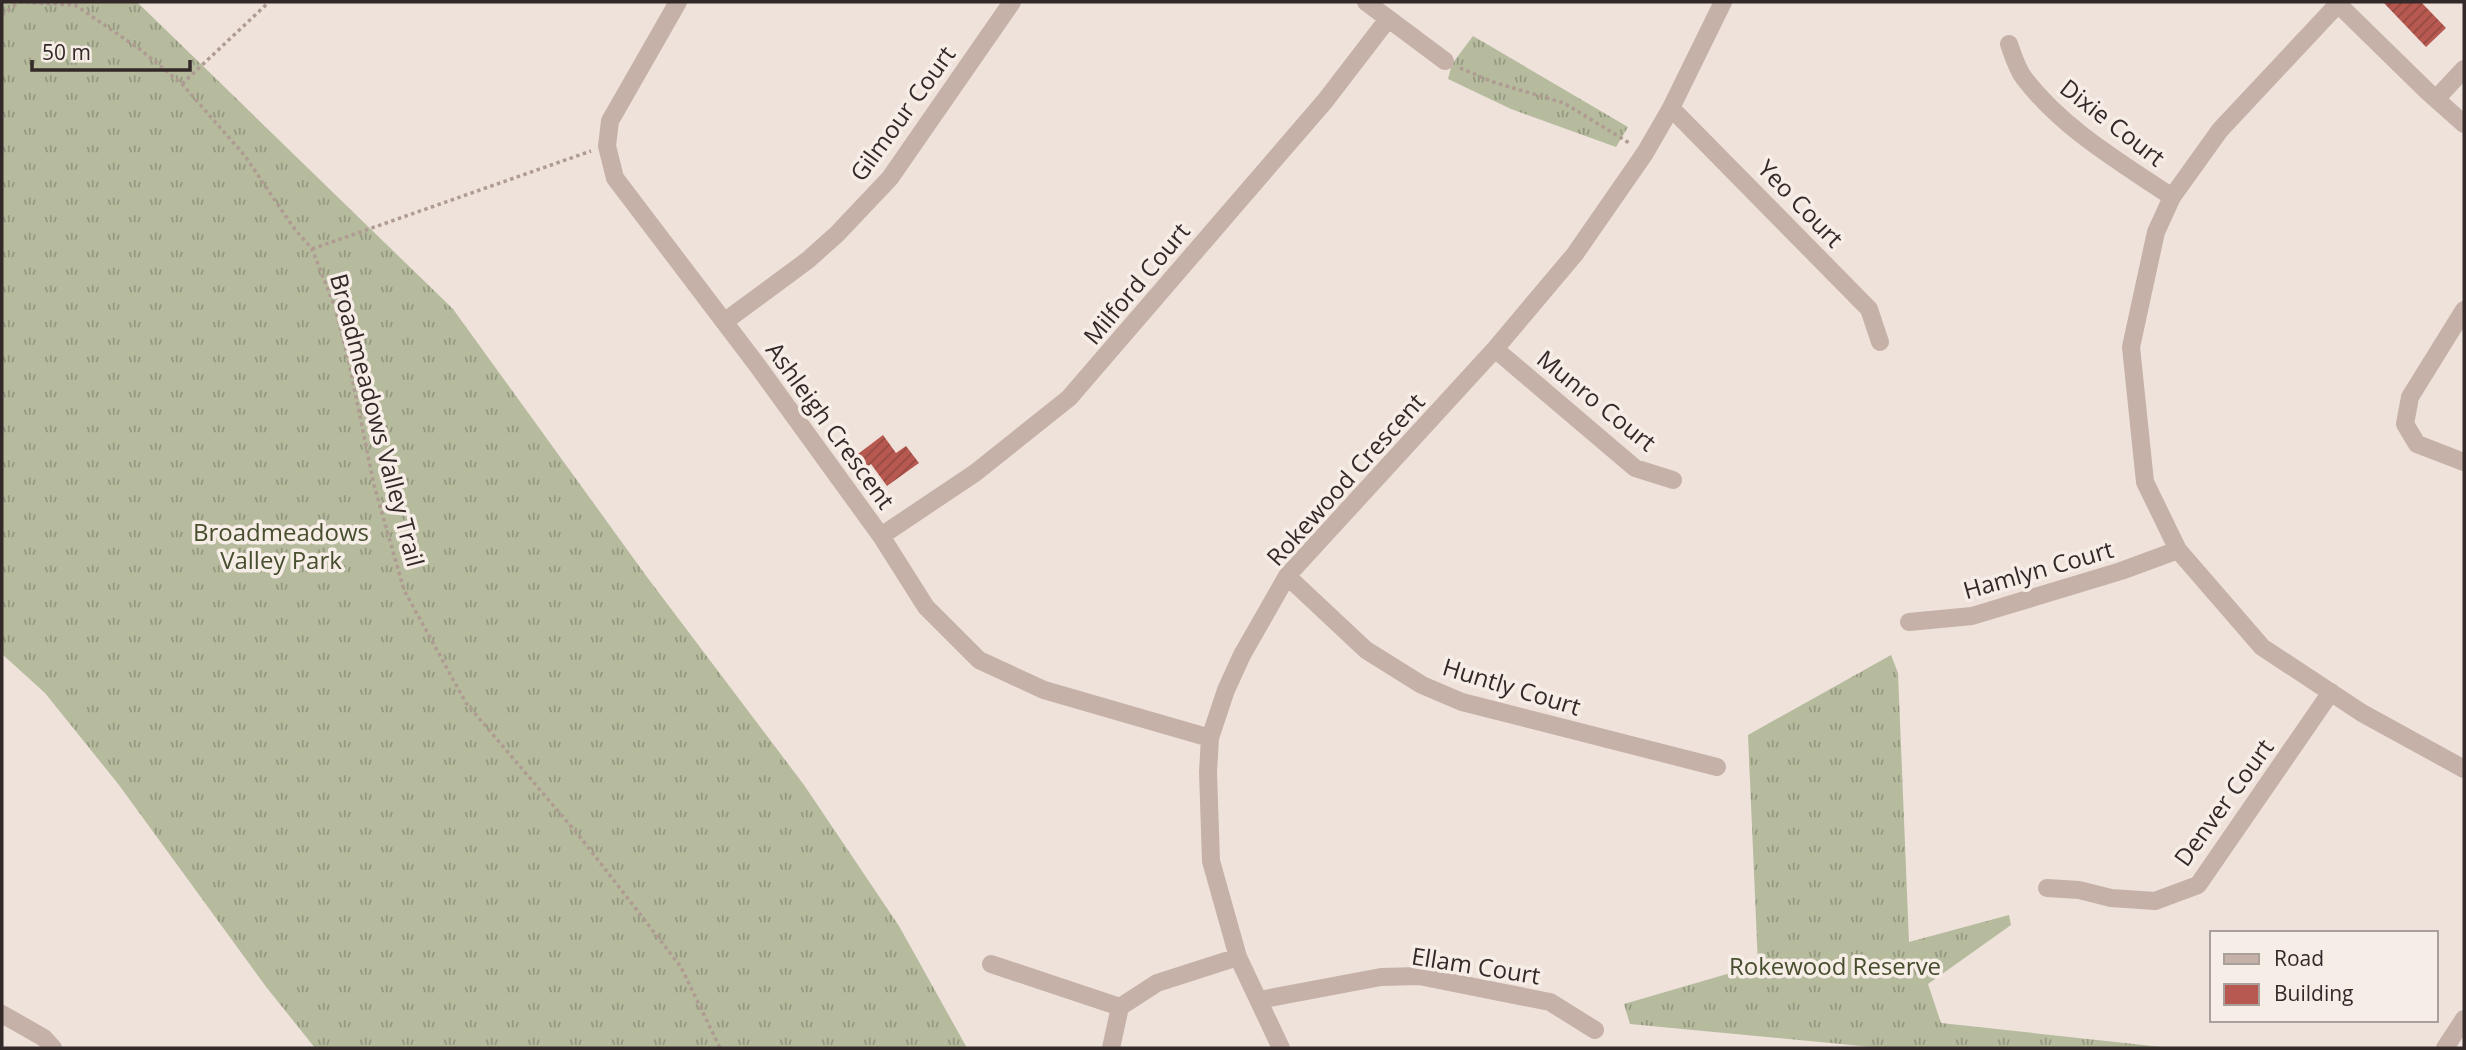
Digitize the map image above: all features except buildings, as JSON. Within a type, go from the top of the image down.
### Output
[{"type":"street","name":"Ashleigh Crescent","points":[[678,2],[610,121],[607,146],[615,178],[881,536],[926,607],[979,660],[1044,690],[1210,738]]},
{"type":"street","name":"Gilmour Court","points":[[724,322],[808,260],[837,234],[890,178],[1012,2]]},
{"type":"street","points":[[1366,2],[1445,61]]},
{"type":"street","name":"Rokewood Crescent","points":[[1281,1048],[1238,957],[1211,861],[1208,772],[1210,738],[1226,690],[1242,655],[1287,576],[1495,349],[1575,254],[1645,153],[1671,108],[1723,2]]},
{"type":"street","points":[[2464,124],[2337,3],[2220,130],[2172,197],[2156,232],[2131,347],[2145,482],[2178,550],[2262,647],[2362,713],[2464,769]]},
{"type":"street","name":"Milford Court","points":[[881,536],[975,473],[1069,398],[1325,101],[1388,19]]},
{"type":"street","name":"Dixie Court","points":[[2009,44],[2023,76],[2052,109],[2089,141],[2172,197]]},
{"type":"street","points":[[2436,99],[2464,69]]},
{"type":"street","name":"Yeo Court","points":[[1671,108],[1869,309],[1880,342]]},
{"type":"street","points":[[2464,310],[2410,397],[2405,424],[2417,444],[2464,462]]},
{"type":"street","name":"Munro Court","points":[[1495,349],[1635,468],[1673,481]]},
{"type":"street","name":"Hamlyn Court","points":[[1909,622],[1972,616],[2100,578],[2178,550]]},
{"type":"street","name":"Huntly Court","points":[[1287,576],[1366,650],[1432,689],[1462,702],[1717,767]]},
{"type":"street","name":"Denver Court","points":[[2047,888],[2079,890],[2111,898],[2155,901],[2198,885],[2331,692]]},
{"type":"street","points":[[1111,1048],[1120,1006],[1157,983],[1238,957]]},
{"type":"street","points":[[990,964],[1120,1006]]},
{"type":"street","name":"Ellam Court","points":[[1259,1000],[1381,977],[1419,976],[1550,1002],[1595,1030]]},
{"type":"street","points":[[2,1014],[44,1038],[53,1048]]},
{"type":"street","points":[[2445,1048],[2464,1019]]},
{"type":"path","name":"Broadmeadows Valley Trail","points":[[2,15],[19,2],[75,5],[141,50],[183,84],[245,156],[293,227],[312,249],[335,307],[374,485],[404,590],[466,703],[581,838],[681,967],[720,1048]]},
{"type":"path","points":[[183,84],[268,2]]},
{"type":"path","points":[[1445,61],[1493,82],[1564,103],[1645,153]]},
{"type":"path","points":[[312,249],[607,146]]},
{"type":"green space","name":"Broadmeadows Valley Park","points":[[2,2],[137,2],[453,309],[647,577],[804,785],[899,926],[967,1048],[315,1048],[267,988],[119,785],[45,693],[2,654]]},
{"type":"green space","points":[[1473,36],[1628,127],[1616,147],[1511,109],[1448,79],[1452,64]]},
{"type":"green space","name":"Rokewood Reserve","points":[[1891,655],[1898,673],[1909,942],[2009,915],[2011,925],[1928,984],[1941,1023],[2171,1048],[1882,1048],[1630,1024],[1624,1004],[1758,965],[1748,735]]}]
